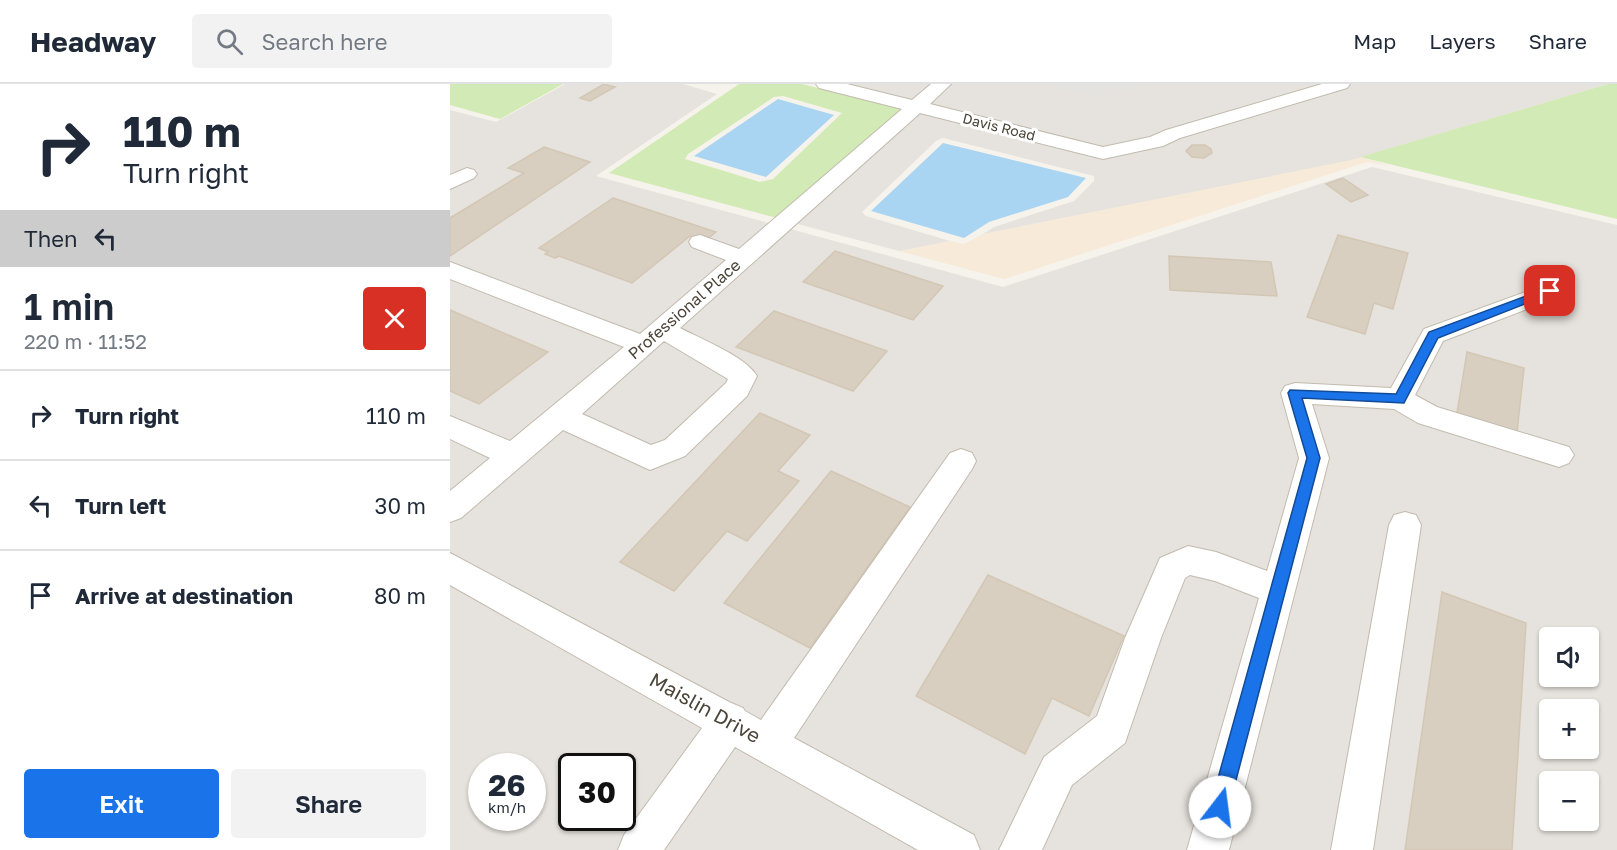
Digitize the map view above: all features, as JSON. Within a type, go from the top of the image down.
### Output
[{"type":"street","name":"Davis Road","points":[[825,84],[1103,153],[1156,142],[1173,134],[1341,84]]},
{"type":"street","name":"Professional Place","points":[[450,509],[653,337],[942,84]]},
{"type":"street","points":[[700,242],[742,258]]},
{"type":"street","points":[[450,270],[714,357],[743,376],[737,389],[675,448],[650,458],[560,416]]},
{"type":"street","points":[[1399,399],[1434,335],[1550,291]]},
{"type":"street","points":[[1208,850],[1314,458],[1295,393],[1399,399],[1428,415],[1559,455]]},
{"type":"street","points":[[450,427],[513,455]]},
{"type":"street","points":[[768,742],[961,461]]},
{"type":"street","points":[[1352,850],[1405,525]]},
{"type":"street","points":[[1020,850],[1058,771],[1111,729],[1143,638],[1172,568],[1188,560],[1216,567],[1278,590]]},
{"type":"street","name":"Maislin Drive","points":[[450,568],[768,742],[959,850]]},
{"type":"street","points":[[639,850],[730,721]]},
{"type":"shaded area","points":[[565,84],[683,84],[717,94],[596,176],[1003,287],[1372,167],[1617,225],[1617,850],[450,850],[450,110],[496,122]]},
{"type":"shaded area","points":[[846,84],[1608,84],[1351,160],[983,234],[994,227],[1074,201],[1094,181],[1094,176],[943,138],[936,141],[862,212],[866,216],[950,241],[899,251],[794,223],[919,113],[1099,158],[1161,146],[1186,135],[1174,127],[1151,137],[1104,147]]},
{"type":"shaded area","points":[[1053,84],[1148,84],[1095,99],[1087,93],[1059,89]]},
{"type":"shaded area","points":[[1360,157],[1390,166],[1367,162],[1004,279],[899,251],[950,241],[964,244],[983,234]]},
{"type":"green space","points":[[450,84],[563,84],[500,119],[450,105]]},
{"type":"green space","points":[[739,84],[802,84],[904,109],[777,218],[609,173]],"holes":[[[783,96],[842,113],[773,179],[760,182],[685,159],[688,154],[774,97]]]},
{"type":"green space","points":[[1608,84],[1617,84],[1617,219],[1360,157]]},
{"type":"water","points":[[778,99],[834,115],[766,177],[694,156]]},
{"type":"water","points":[[943,143],[1086,178],[1068,197],[989,222],[964,238],[871,211]]},
{"type":"building","points":[[604,84],[615,87],[590,101],[580,98]]},
{"type":"building","points":[[1192,145],[1205,145],[1211,149],[1212,153],[1204,158],[1192,157],[1186,151]]},
{"type":"building","points":[[544,147],[590,162],[450,256],[450,218],[524,173],[508,168]]},
{"type":"building","points":[[1343,178],[1368,195],[1351,202],[1326,184]]},
{"type":"building","points":[[613,198],[716,232],[705,241],[690,236],[632,283],[559,256],[555,258],[545,254],[548,252],[539,248]]},
{"type":"building","points":[[1338,235],[1408,253],[1393,309],[1374,303],[1365,334],[1307,317]]},
{"type":"building","points":[[835,251],[943,286],[913,320],[803,282]]},
{"type":"building","points":[[1169,256],[1271,262],[1277,296],[1170,290]]},
{"type":"building","points":[[450,310],[548,352],[479,404],[450,391]]},
{"type":"building","points":[[774,311],[887,351],[853,391],[736,347]]},
{"type":"building","points":[[1467,352],[1524,368],[1517,432],[1457,413]]},
{"type":"building","points":[[760,413],[810,435],[778,471],[799,481],[747,541],[727,531],[674,591],[620,562]]},
{"type":"building","points":[[831,471],[910,507],[810,648],[724,603]]},
{"type":"building","points":[[988,575],[1124,636],[1089,716],[1052,698],[1025,754],[916,696]]},
{"type":"building","points":[[1442,592],[1526,623],[1512,850],[1405,850]]},
{"type":"route","points":[[1220,807],[1314,458],[1295,393],[1399,399],[1434,335],[1550,291]]}]
